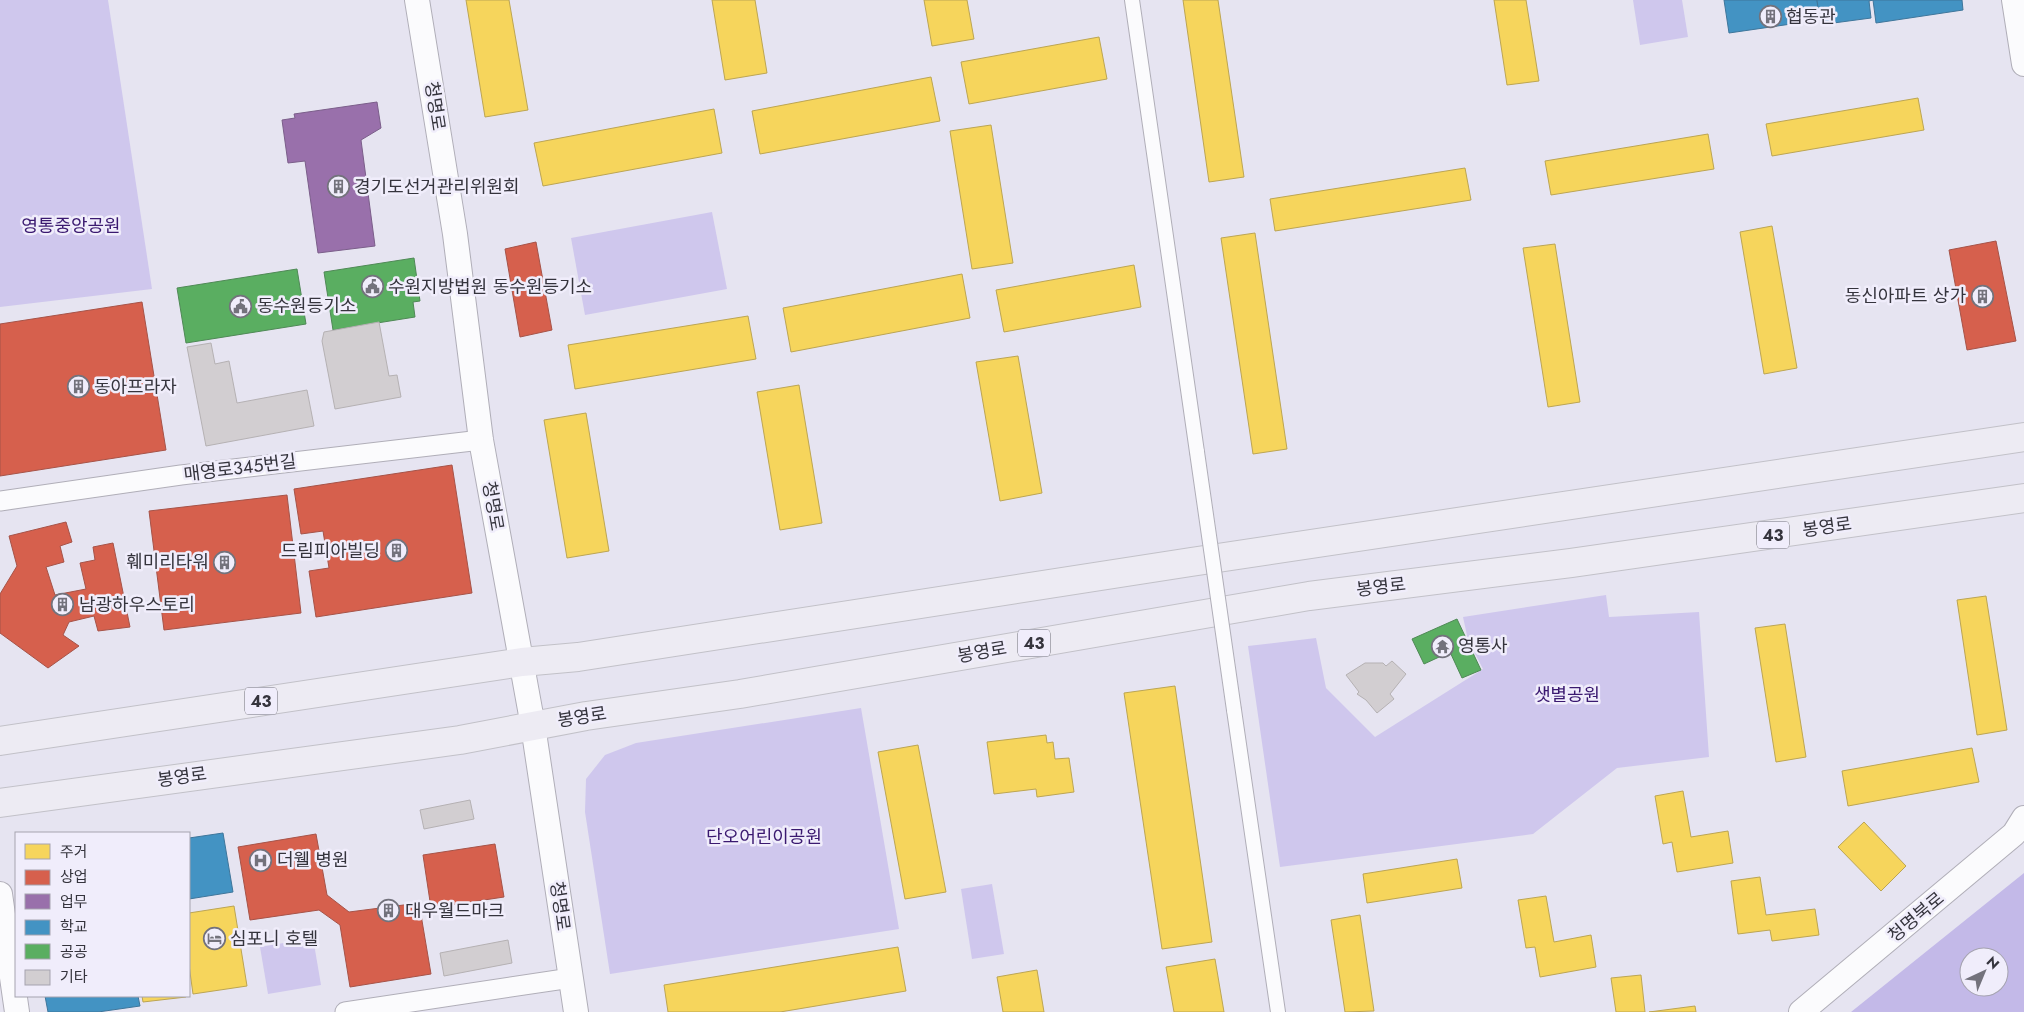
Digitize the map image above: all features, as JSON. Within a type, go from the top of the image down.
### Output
[{"type":"main road","name":"43","points":[[0,741],[522,662],[587,656],[1200,560],[2024,437]]},
{"type":"main road","name":"봉영로","points":[[0,803],[460,740],[533,726],[749,692],[1309,596],[1571,563],[2024,498]]},
{"type":"street","name":"청명로","points":[[417,0],[455,234],[481,440],[533,726],[576,1012]]},
{"type":"street","points":[[1132,0],[1278,1012]]},
{"type":"street","points":[[2014,0],[2024,64]]},
{"type":"street","name":"매영로345번길","points":[[0,501],[181,475],[481,440]]},
{"type":"street","name":"청명북로","points":[[1802,1012],[2014,834],[2024,818]]},
{"type":"street","points":[[0,894],[17,1012]]},
{"type":"street","points":[[344,1012],[571,978]]},
{"type":"green space","name":"영통중앙공원","points":[[0,0],[108,0],[152,289],[0,307]]},
{"type":"green space","points":[[1633,0],[1682,0],[1688,37],[1640,45]]},
{"type":"green space","points":[[712,212],[727,289],[585,315],[571,238]]},
{"type":"green space","name":"샛별공원","points":[[1606,595],[1609,617],[1699,612],[1709,757],[1617,768],[1533,834],[1280,867],[1248,646],[1316,638],[1326,688],[1375,737],[1483,669],[1468,640],[1463,617]]},
{"type":"green space","name":"단오어린이공원","points":[[861,708],[899,929],[610,974],[585,812],[586,779],[605,755],[636,743]]},
{"type":"green space","points":[[992,884],[1004,954],[972,959],[961,889]]},
{"type":"green space","points":[[313,938],[321,985],[268,994],[260,947]]},
{"type":"shaded area","points":[[2024,873],[2024,1012],[1851,1012]]},
{"type":"building: 주거","points":[[466,0],[509,0],[528,110],[485,117]]},
{"type":"building: 주거","points":[[712,0],[755,0],[767,73],[725,80]]},
{"type":"building: 주거","points":[[924,0],[967,0],[974,39],[932,46]]},
{"type":"building: 주거","points":[[1183,0],[1218,0],[1244,177],[1209,182]]},
{"type":"building: 주거","points":[[1494,0],[1526,0],[1539,81],[1507,85]]},
{"type":"building: 주거","points":[[1099,37],[1107,79],[969,104],[961,62]]},
{"type":"building: 주거","points":[[931,77],[940,121],[760,154],[752,111]]},
{"type":"building: 주거","points":[[1918,98],[1924,130],[1772,156],[1766,124]]},
{"type":"building: 주거","points":[[714,109],[722,153],[543,186],[534,143]]},
{"type":"building: 주거","points":[[991,125],[1013,263],[972,269],[950,131]]},
{"type":"building: 주거","points":[[1708,134],[1714,169],[1551,195],[1545,161]]},
{"type":"building: 주거","points":[[1465,168],[1471,200],[1275,231],[1270,199]]},
{"type":"building: 주거","points":[[1772,226],[1797,368],[1764,374],[1740,232]]},
{"type":"building: 주거","points":[[1255,233],[1287,449],[1253,454],[1221,238]]},
{"type":"building: 주거","points":[[1555,244],[1580,402],[1548,407],[1523,248]]},
{"type":"building: 주거","points":[[1134,265],[1141,307],[1004,332],[996,290]]},
{"type":"building: 주거","points":[[962,274],[970,318],[791,352],[783,308]]},
{"type":"building: 주거","points":[[748,316],[756,359],[575,389],[568,345]]},
{"type":"building: 주거","points":[[1018,356],[1042,493],[1000,501],[976,362]]},
{"type":"building: 주거","points":[[799,385],[822,523],[780,530],[757,392]]},
{"type":"building: 주거","points":[[586,413],[609,551],[567,558],[544,420]]},
{"type":"building: 주거","points":[[1986,596],[2007,730],[1977,735],[1957,600]]},
{"type":"building: 주거","points":[[1785,624],[1806,757],[1776,762],[1755,628]]},
{"type":"building: 주거","points":[[1175,686],[1212,942],[1162,949],[1124,693]]},
{"type":"building: 주거","points":[[1046,735],[1047,743],[1053,742],[1055,759],[1069,758],[1074,792],[1037,797],[1036,789],[994,794],[987,742]]},
{"type":"building: 주거","points":[[918,745],[946,892],[905,899],[878,752]]},
{"type":"building: 주거","points":[[1972,748],[1979,782],[1848,806],[1842,771]]},
{"type":"building: 주거","points":[[1683,791],[1691,837],[1728,831],[1733,863],[1677,872],[1672,842],[1663,844],[1655,796]]},
{"type":"building: 주거","points":[[1864,822],[1906,866],[1881,891],[1838,847]]},
{"type":"building: 주거","points":[[1457,859],[1462,888],[1367,903],[1363,874]]},
{"type":"building: 주거","points":[[1760,877],[1766,915],[1815,909],[1819,935],[1772,941],[1770,930],[1738,934],[1731,881]]},
{"type":"building: 주거","points":[[1546,896],[1554,942],[1591,935],[1596,967],[1540,977],[1535,947],[1526,948],[1518,900]]},
{"type":"building: 주거","name":"심포니 호텔","points":[[234,906],[247,986],[193,994],[190,972],[190,913]]},
{"type":"building: 주거","points":[[1360,915],[1374,1011],[1345,1012],[1331,920]]},
{"type":"building: 주거","points":[[898,947],[906,991],[780,1012],[668,1012],[664,985]]},
{"type":"building: 주거","points":[[1215,959],[1224,1012],[1174,1012],[1166,967]]},
{"type":"building: 주거","points":[[1037,970],[1044,1012],[1003,1012],[997,977]]},
{"type":"building: 주거","points":[[1641,975],[1645,1012],[1616,1012],[1611,978]]},
{"type":"building: 주거","points":[[142,997],[186,997],[143,1002]]},
{"type":"building: 주거","points":[[1695,1006],[1696,1012],[1649,1012]]},
{"type":"building: 상업","name":"동신아파트 상가","points":[[1996,241],[2016,341],[1967,350],[1949,250]]},
{"type":"building: 상업","points":[[536,242],[552,330],[520,337],[505,249]]},
{"type":"building: 상업","name":"동아프라자","points":[[142,302],[166,450],[0,476],[0,324]]},
{"type":"building: 상업","name":"드림피아빌딩","points":[[452,465],[472,593],[316,617],[309,571],[329,568],[323,531],[301,534],[294,489]]},
{"type":"building: 상업","name":"훼미리타워","points":[[287,495],[301,613],[164,630],[149,511]]},
{"type":"building: 상업","name":"남광하우스토리","points":[[66,522],[72,542],[60,546],[64,562],[46,567],[55,595],[86,589],[80,563],[95,560],[93,547],[113,543],[130,627],[98,631],[94,616],[69,622],[63,635],[79,646],[48,668],[0,633],[0,594],[17,566],[9,536]]},
{"type":"building: 상업","name":"대우월드마크","points":[[316,834],[327,895],[349,912],[419,903],[431,974],[350,987],[340,925],[319,910],[250,920],[238,847]]},
{"type":"building: 상업","points":[[495,844],[504,897],[431,908],[423,855]]},
{"type":"building: 업무","name":"경기도선거관리위원회","points":[[377,102],[381,128],[361,140],[375,246],[318,253],[305,161],[288,163],[282,120],[295,118],[294,114]]},
{"type":"building: 학교","name":"협동관","points":[[1724,0],[1817,0],[1818,8],[1812,21],[1729,33]]},
{"type":"building: 학교","points":[[1817,0],[1873,0],[1869,1],[1871,18],[1826,24],[1824,7],[1818,8]]},
{"type":"building: 학교","points":[[1873,0],[1962,0],[1963,10],[1876,23]]},
{"type":"building: 학교","points":[[223,833],[233,892],[190,899],[190,838]]},
{"type":"building: 학교","points":[[45,997],[138,997],[140,1006],[98,1012],[48,1012]]},
{"type":"building: 공공","name":"수원지방법원 동수원등기소","points":[[414,258],[420,301],[413,302],[415,317],[333,330],[324,272]]},
{"type":"building: 공공","name":"동수원등기소","points":[[297,269],[306,324],[186,343],[177,288]]},
{"type":"building: 공공","name":"영통사","points":[[1457,619],[1481,670],[1462,678],[1450,652],[1424,664],[1412,639]]},
{"type":"building: 기타","points":[[379,322],[389,376],[397,375],[401,397],[335,409],[322,341],[324,332]]},
{"type":"building: 기타","points":[[211,343],[215,364],[229,361],[237,403],[307,390],[314,426],[206,446],[187,347]]},
{"type":"building: 기타","points":[[1392,661],[1406,674],[1390,694],[1394,699],[1377,713],[1366,700],[1357,694],[1359,692],[1346,675],[1365,663],[1383,663],[1386,666]]},
{"type":"building: 기타","points":[[470,800],[474,819],[424,829],[420,810]]},
{"type":"building: 기타","points":[[508,940],[512,963],[444,976],[440,953]]},
{"type":"place","name":"협동관","points":[[1770,17]]},
{"type":"place","name":"경기도선거관리위원회","points":[[338,187]]},
{"type":"place","name":"수원지방법원 동수원등기소","points":[[372,287]]},
{"type":"place","name":"동신아파트 상가","points":[[1982,296]]},
{"type":"place","name":"동수원등기소","points":[[241,306]]},
{"type":"place","name":"동아프라자","points":[[78,387]]},
{"type":"place","name":"드림피아빌딩","points":[[396,551]]},
{"type":"place","name":"훼미리타워","points":[[225,562]]},
{"type":"place","name":"남광하우스토리","points":[[63,605]]},
{"type":"place","name":"영통사","points":[[1442,646]]},
{"type":"place","name":"더웰 병원","points":[[261,860]]},
{"type":"place","name":"대우월드마크","points":[[389,911]]},
{"type":"place","name":"심포니 호텔","points":[[214,939]]}]
